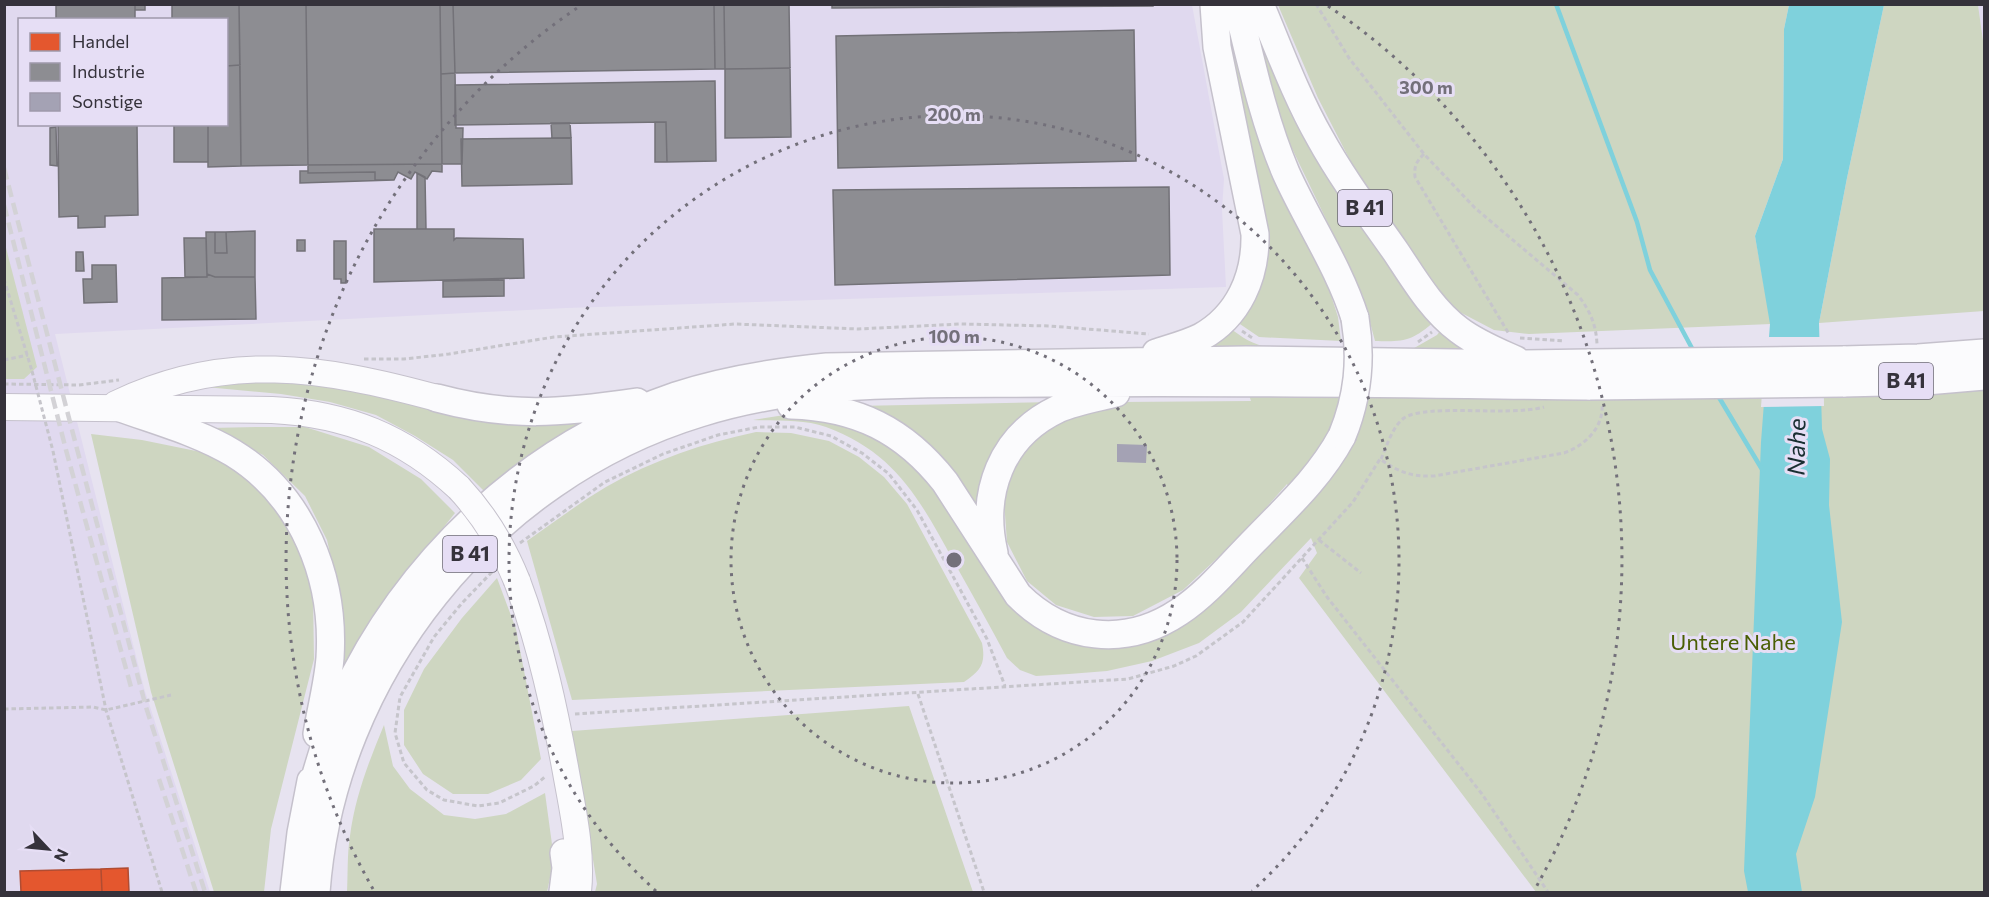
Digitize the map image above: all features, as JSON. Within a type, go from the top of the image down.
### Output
[{"type":"highway","name":"B 41","points":[[1130,361],[1189,342],[1213,329],[1239,300],[1252,270],[1255,234],[1217,47],[1214,4]]},
{"type":"highway","name":"B 41","points":[[1009,583],[1028,605],[1040,614],[1052,622],[1079,632],[1109,635],[1153,626],[1179,613],[1201,594],[1318,475],[1342,436],[1358,382],[1360,350],[1355,318],[1341,279],[1301,205],[1276,146],[1263,108],[1237,4]]},
{"type":"highway","name":"B 41","points":[[1260,4],[1304,108],[1319,136],[1337,167],[1421,289],[1439,312],[1458,330],[1482,345],[1525,364]]},
{"type":"highway","name":"B 41","points":[[1843,372],[1918,358],[1984,353]]},
{"type":"highway","name":"B 41","points":[[309,798],[330,731],[358,670],[393,612],[435,558],[481,511],[541,464],[616,421],[677,396],[728,381],[827,367],[1246,360],[1525,364],[1590,375]]},
{"type":"highway","name":"B 41","points":[[316,892],[326,820],[344,757],[370,697],[385,668],[421,612],[464,561],[524,506],[592,460],[634,438],[666,425],[732,404],[771,395],[832,388],[953,384],[1843,372],[1926,381],[1984,376]]},
{"type":"highway","points":[[1009,583],[994,553],[988,520],[989,503],[995,479],[1005,456],[1014,444],[1035,423],[1060,408],[1161,382]]},
{"type":"highway","points":[[437,398],[481,408],[528,413],[596,408],[677,396]]},
{"type":"highway","points":[[732,404],[812,406],[832,409],[871,421],[889,430],[906,441],[945,482],[1009,583]]},
{"type":"highway","name":"B 41","points":[[113,407],[216,444],[246,462],[271,483],[287,501],[315,553],[326,591],[330,659],[309,798],[301,833],[294,892]]},
{"type":"highway","name":"B 41","points":[[326,820],[333,892]]},
{"type":"highway","name":"B 41","points":[[563,892],[566,868],[564,853]]},
{"type":"main road","points":[[4,407],[113,407],[160,385],[197,375],[259,370],[331,373],[378,382],[437,398]]},
{"type":"main road","name":"B 41","points":[[113,407],[272,410],[305,412],[338,418],[377,432],[404,446],[429,462],[459,488],[490,527],[505,553],[508,573],[531,624],[556,715],[578,852],[578,892]]},
{"type":"main road","name":"B 41","points":[[531,624],[562,822],[564,853]]},
{"type":"path","points":[[1424,154],[1416,161],[1414,167],[1416,177],[1511,338],[1567,341]]},
{"type":"path","points":[[4,279],[28,355],[53,451],[106,710],[162,892]]},
{"type":"path","points":[[362,358],[404,359],[554,337],[735,324],[858,330],[961,324],[1050,326],[1152,334]]},
{"type":"path","points":[[4,360],[28,355]]},
{"type":"path","points":[[4,384],[79,385],[123,380]]},
{"type":"path","points":[[1380,459],[1398,423],[1410,415],[1433,412],[1520,412],[1548,406]]},
{"type":"path","points":[[514,549],[605,482],[663,454],[718,435],[759,427],[795,427],[831,436],[862,453],[889,474],[917,510],[987,639],[1005,686]]},
{"type":"path","points":[[1319,540],[1361,573]]},
{"type":"path","points":[[556,715],[1128,679],[1174,666],[1196,656],[1243,622],[1302,558],[1327,597],[1482,794],[1548,892]]},
{"type":"path","points":[[508,573],[462,603],[434,637],[400,696],[395,733],[404,763],[427,790],[444,800],[478,806],[499,803],[534,786],[553,771]]},
{"type":"path","points":[[918,694],[984,892]]},
{"type":"path","points":[[4,709],[93,707],[106,710],[171,695]]},
{"type":"shaded area","points":[[5,5],[1192,5],[1224,179],[1222,210],[1226,287],[566,308],[55,334],[144,688],[210,892],[5,892]]},
{"type":"shaded area","points":[[1978,5],[1984,5],[1984,48]]},
{"type":"green space","points":[[1228,5],[1328,286],[1338,317],[1341,341],[1259,337],[1234,320],[1255,283],[1224,43]]},
{"type":"green space","points":[[1250,5],[1435,321],[1408,339],[1375,341],[1363,296],[1285,134],[1268,79]]},
{"type":"green space","points":[[1278,5],[1789,5],[1784,29],[1783,159],[1755,236],[1771,324],[1529,334],[1494,330],[1452,308],[1356,172],[1318,98]]},
{"type":"green space","points":[[1884,5],[1978,5],[1984,48],[1984,311],[1819,323],[1847,178]]},
{"type":"green space","points":[[5,244],[37,367],[24,379],[5,379]]},
{"type":"green space","points":[[1229,327],[1248,340],[1269,348],[1183,351]]},
{"type":"green space","points":[[1443,327],[1490,353],[1409,351],[1437,335]]},
{"type":"green space","points":[[254,379],[321,380],[601,415],[556,439],[519,463],[485,492],[453,460],[376,415],[330,402],[281,394],[195,386]]},
{"type":"green space","name":"Untere Nahe","points":[[1984,382],[1984,892],[1536,892],[1299,578],[1317,553],[1311,538],[1241,612],[1199,643],[1152,661],[1107,671],[1036,676],[1020,670],[1007,658],[930,518],[904,481],[888,465],[871,450],[818,424],[753,420],[791,414],[831,417],[910,454],[965,528],[985,569],[1013,607],[1122,646],[1299,512],[1287,484],[1241,536],[1183,590],[1133,616],[1094,617],[1056,605],[1027,581],[1007,542],[1004,501],[1012,466],[1034,435],[1066,414],[1121,402],[1251,401],[1248,392]]},
{"type":"green space","points":[[1055,402],[1031,416],[982,530],[856,406]]},
{"type":"green space","points":[[305,427],[369,447],[421,479],[455,513],[371,618],[334,690],[338,589],[327,540],[305,496],[263,455],[210,428]]},
{"type":"green space","points":[[756,432],[791,433],[829,441],[859,457],[884,477],[907,504],[982,643],[983,661],[975,674],[964,682],[572,700],[527,541],[576,506],[624,477],[698,447]]},
{"type":"green space","points":[[91,434],[142,440],[201,452],[237,466],[282,509],[303,551],[313,596],[314,659],[271,829],[264,892],[214,892],[151,692]]},
{"type":"green space","points":[[497,578],[516,629],[541,759],[521,780],[488,794],[453,794],[423,774],[404,745],[404,710],[424,669],[462,618]]},
{"type":"green space","points":[[909,706],[973,892],[595,892],[597,884],[572,731]]},
{"type":"green space","points":[[384,725],[393,766],[410,789],[444,815],[475,819],[506,814],[545,793],[554,859],[547,892],[347,892],[349,843],[355,807]]},
{"type":"water","name":"Nahe","points":[[1789,5],[1884,5],[1819,323],[1822,429],[1830,459],[1829,505],[1842,622],[1815,797],[1796,854],[1802,892],[1748,892],[1744,871],[1761,442],[1770,324],[1755,236],[1783,159],[1784,29]]},
{"type":"pier","points":[[1766,337],[1823,337],[1824,406],[1761,407]]},
{"type":"building: Handel","points":[[128,868],[129,892],[102,892],[101,869]]},
{"type":"building: Handel","points":[[101,869],[102,892],[21,892],[20,871]]},
{"type":"building: Industrie","points":[[56,4],[135,4],[135,18],[56,18]]},
{"type":"building: Industrie","points":[[135,4],[145,4],[145,10],[135,10]]},
{"type":"building: Industrie","points":[[172,4],[239,4],[240,65],[228,66],[228,18],[172,18]]},
{"type":"building: Industrie","points":[[239,4],[306,4],[308,165],[241,166]]},
{"type":"building: Industrie","points":[[306,4],[440,4],[442,164],[308,165]]},
{"type":"building: Industrie","points":[[440,4],[453,4],[455,73],[441,74]]},
{"type":"building: Industrie","points":[[453,4],[714,4],[715,69],[455,73]]},
{"type":"building: Industrie","points":[[714,4],[724,4],[725,69],[715,69]]},
{"type":"building: Industrie","points":[[724,4],[789,4],[790,68],[725,69]]},
{"type":"building: Industrie","points":[[832,4],[1153,4],[1153,6],[832,8]]},
{"type":"building: Industrie","points":[[1134,30],[1136,161],[838,168],[836,36]]},
{"type":"building: Industrie","points":[[240,65],[241,166],[208,167],[208,126],[228,126],[228,66]]},
{"type":"building: Industrie","points":[[790,68],[791,137],[725,138],[725,69]]},
{"type":"building: Industrie","points":[[455,73],[456,128],[463,128],[462,164],[442,164],[441,74]]},
{"type":"building: Industrie","points":[[715,81],[716,161],[667,162],[666,122],[455,125],[455,85]]},
{"type":"building: Industrie","points":[[655,122],[666,122],[667,162],[655,162]]},
{"type":"building: Industrie","points":[[551,123],[570,123],[571,138],[552,138]]},
{"type":"building: Industrie","points":[[58,126],[137,126],[138,215],[105,216],[105,227],[78,228],[78,216],[59,217]]},
{"type":"building: Industrie","points":[[174,126],[208,126],[208,162],[174,162]]},
{"type":"building: Industrie","points":[[56,127],[57,166],[50,165],[50,128]]},
{"type":"building: Industrie","points":[[571,138],[572,184],[462,186],[461,139]]},
{"type":"building: Industrie","points":[[442,164],[442,172],[432,171],[427,179],[415,172],[411,179],[398,172],[394,180],[375,180],[375,172],[308,173],[308,165]]},
{"type":"building: Industrie","points":[[300,171],[308,171],[308,173],[375,172],[375,180],[394,180],[300,183]]},
{"type":"building: Industrie","points":[[417,173],[425,177],[426,229],[417,229]]},
{"type":"building: Industrie","points":[[1169,187],[1170,275],[835,285],[833,190]]},
{"type":"building: Industrie","points":[[374,229],[454,229],[454,240],[456,238],[523,239],[524,278],[374,282]]},
{"type":"building: Industrie","points":[[255,231],[255,277],[215,277],[207,274],[206,232],[215,232],[215,253],[227,253],[226,232]]},
{"type":"building: Industrie","points":[[215,232],[226,232],[227,253],[215,253]]},
{"type":"building: Industrie","points":[[184,238],[206,238],[207,277],[185,277]]},
{"type":"building: Industrie","points":[[297,240],[305,240],[305,251],[297,251]]},
{"type":"building: Industrie","points":[[334,241],[346,241],[346,283],[341,283],[341,279],[334,279]]},
{"type":"building: Industrie","points":[[76,252],[83,252],[84,271],[76,271]]},
{"type":"building: Industrie","points":[[92,265],[116,265],[117,302],[84,303],[83,279],[92,279]]},
{"type":"building: Industrie","points":[[207,274],[215,277],[255,277],[256,319],[162,320],[162,278],[207,277]]},
{"type":"building: Industrie","points":[[504,280],[504,296],[443,297],[443,281]]},
{"type":"building: Sonstige","points":[[1117,444],[1147,445],[1146,463],[1117,462]]},
{"type":"waterway","points":[[1556,4],[1637,222],[1650,270],[1694,352]]},
{"type":"waterway","points":[[1717,394],[1763,471]]},
{"type":"railway","points":[[4,168],[146,707],[205,892]]},
{"type":"railway","points":[[4,205],[66,450],[131,687]]},
{"type":"railway","points":[[159,779],[196,892]]}]
